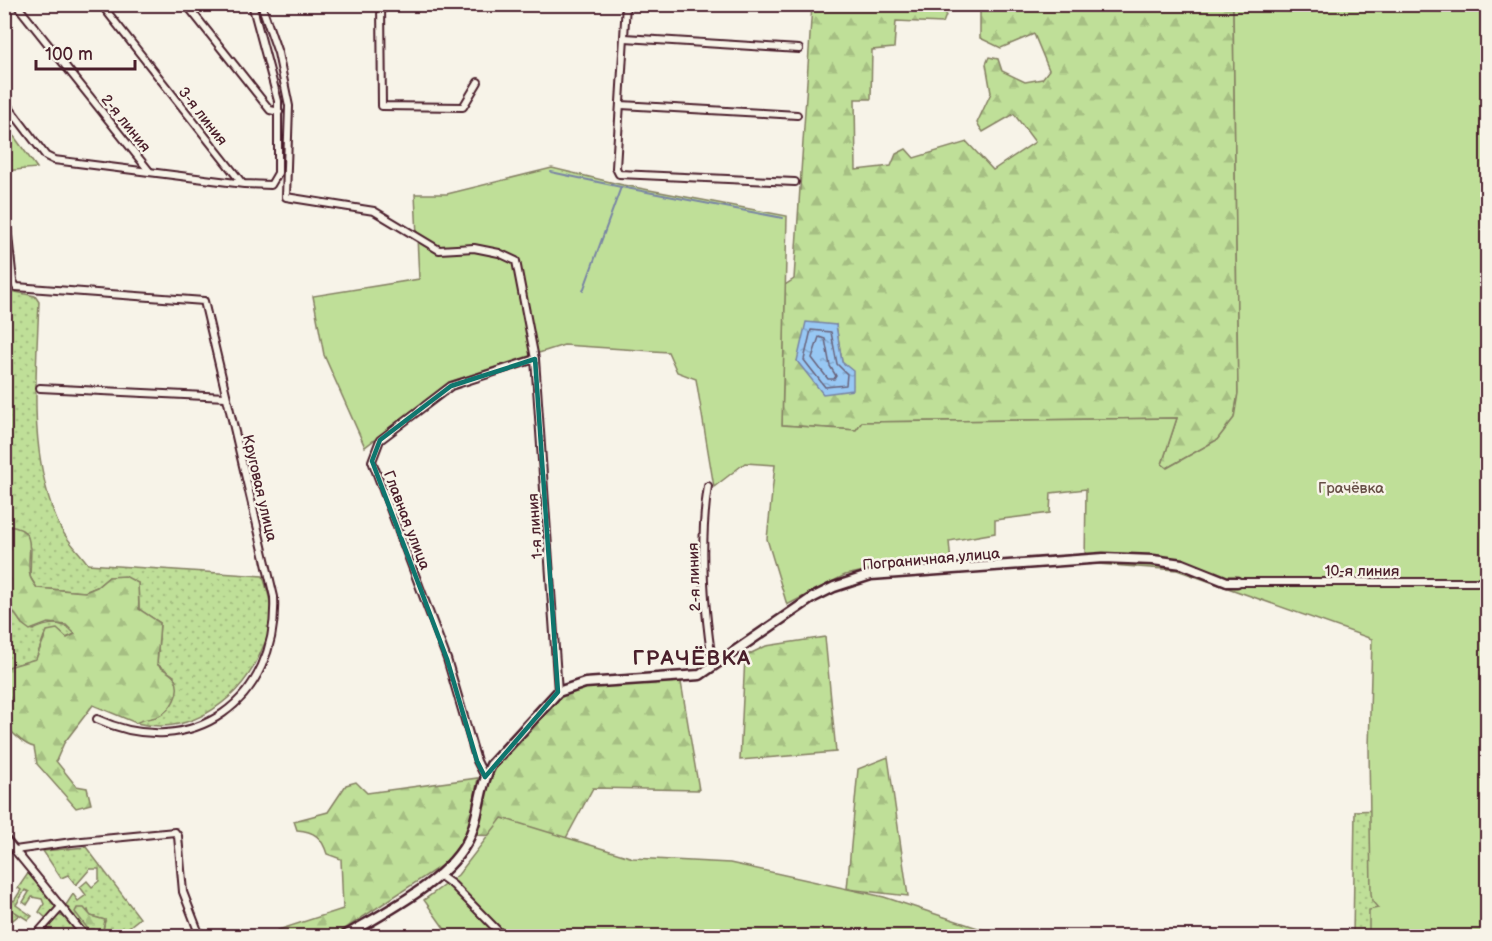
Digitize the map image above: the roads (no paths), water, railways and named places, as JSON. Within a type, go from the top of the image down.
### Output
[{"type":"street","name":"2-я линия","points":[[16,4],[150,172]]},
{"type":"street","name":"3-я линия","points":[[101,4],[244,184]]},
{"type":"street","points":[[186,4],[270,110],[279,112]]},
{"type":"street","points":[[4,101],[46,156],[64,163],[244,184],[271,185],[278,173],[279,112],[252,4]]},
{"type":"street","name":"1-я линия","points":[[261,4],[278,53],[289,106],[286,197],[374,211],[439,250],[474,248],[499,253],[516,261],[535,359],[558,692]]},
{"type":"street","points":[[381,4],[382,106],[463,107],[478,82]]},
{"type":"street","points":[[626,4],[616,168],[619,174],[795,182]]},
{"type":"street","points":[[625,38],[800,49]]},
{"type":"street","points":[[621,105],[797,115]]},
{"type":"street","name":"Круговая улица","points":[[4,199],[13,280],[16,287],[204,302],[274,597],[275,622],[265,664],[242,697],[202,725],[170,733],[146,733],[124,730],[97,719]]},
{"type":"street","name":"Главная улица","points":[[485,777],[477,761],[447,659],[372,461],[380,440],[450,386],[535,359]]},
{"type":"street","points":[[40,388],[226,396]]},
{"type":"street","name":"2-я линия","points":[[708,486],[704,527],[708,634],[713,667]]},
{"type":"street","name":"Пограничная улица","points":[[345,936],[439,875],[460,856],[471,836],[485,777],[502,752],[558,692],[585,683],[700,675],[784,614],[812,598],[857,579],[886,574],[1103,558],[1182,564],[1227,582],[1238,582]]},
{"type":"street","name":"10-я линия","points":[[1238,582],[1488,582]]},
{"type":"street","points":[[15,850],[175,832],[178,836],[183,892],[200,936]]},
{"type":"street","points":[[4,837],[85,936]]},
{"type":"street","points":[[439,875],[453,885],[503,936]]},
{"type":"street","points":[[35,936],[61,907]]},
{"type":"water","points":[[806,322],[836,325],[842,362],[853,371],[853,390],[823,394],[797,361]]},
{"type":"waterway","points":[[551,172],[621,187]]},
{"type":"waterway","points":[[583,291],[621,187],[783,218]]},
{"type":"district","name":"ГРАЧЁВКА","points":[[692,658]]},
{"type":"park label","name":"Грачёвка","points":[[1351,488]]}]
